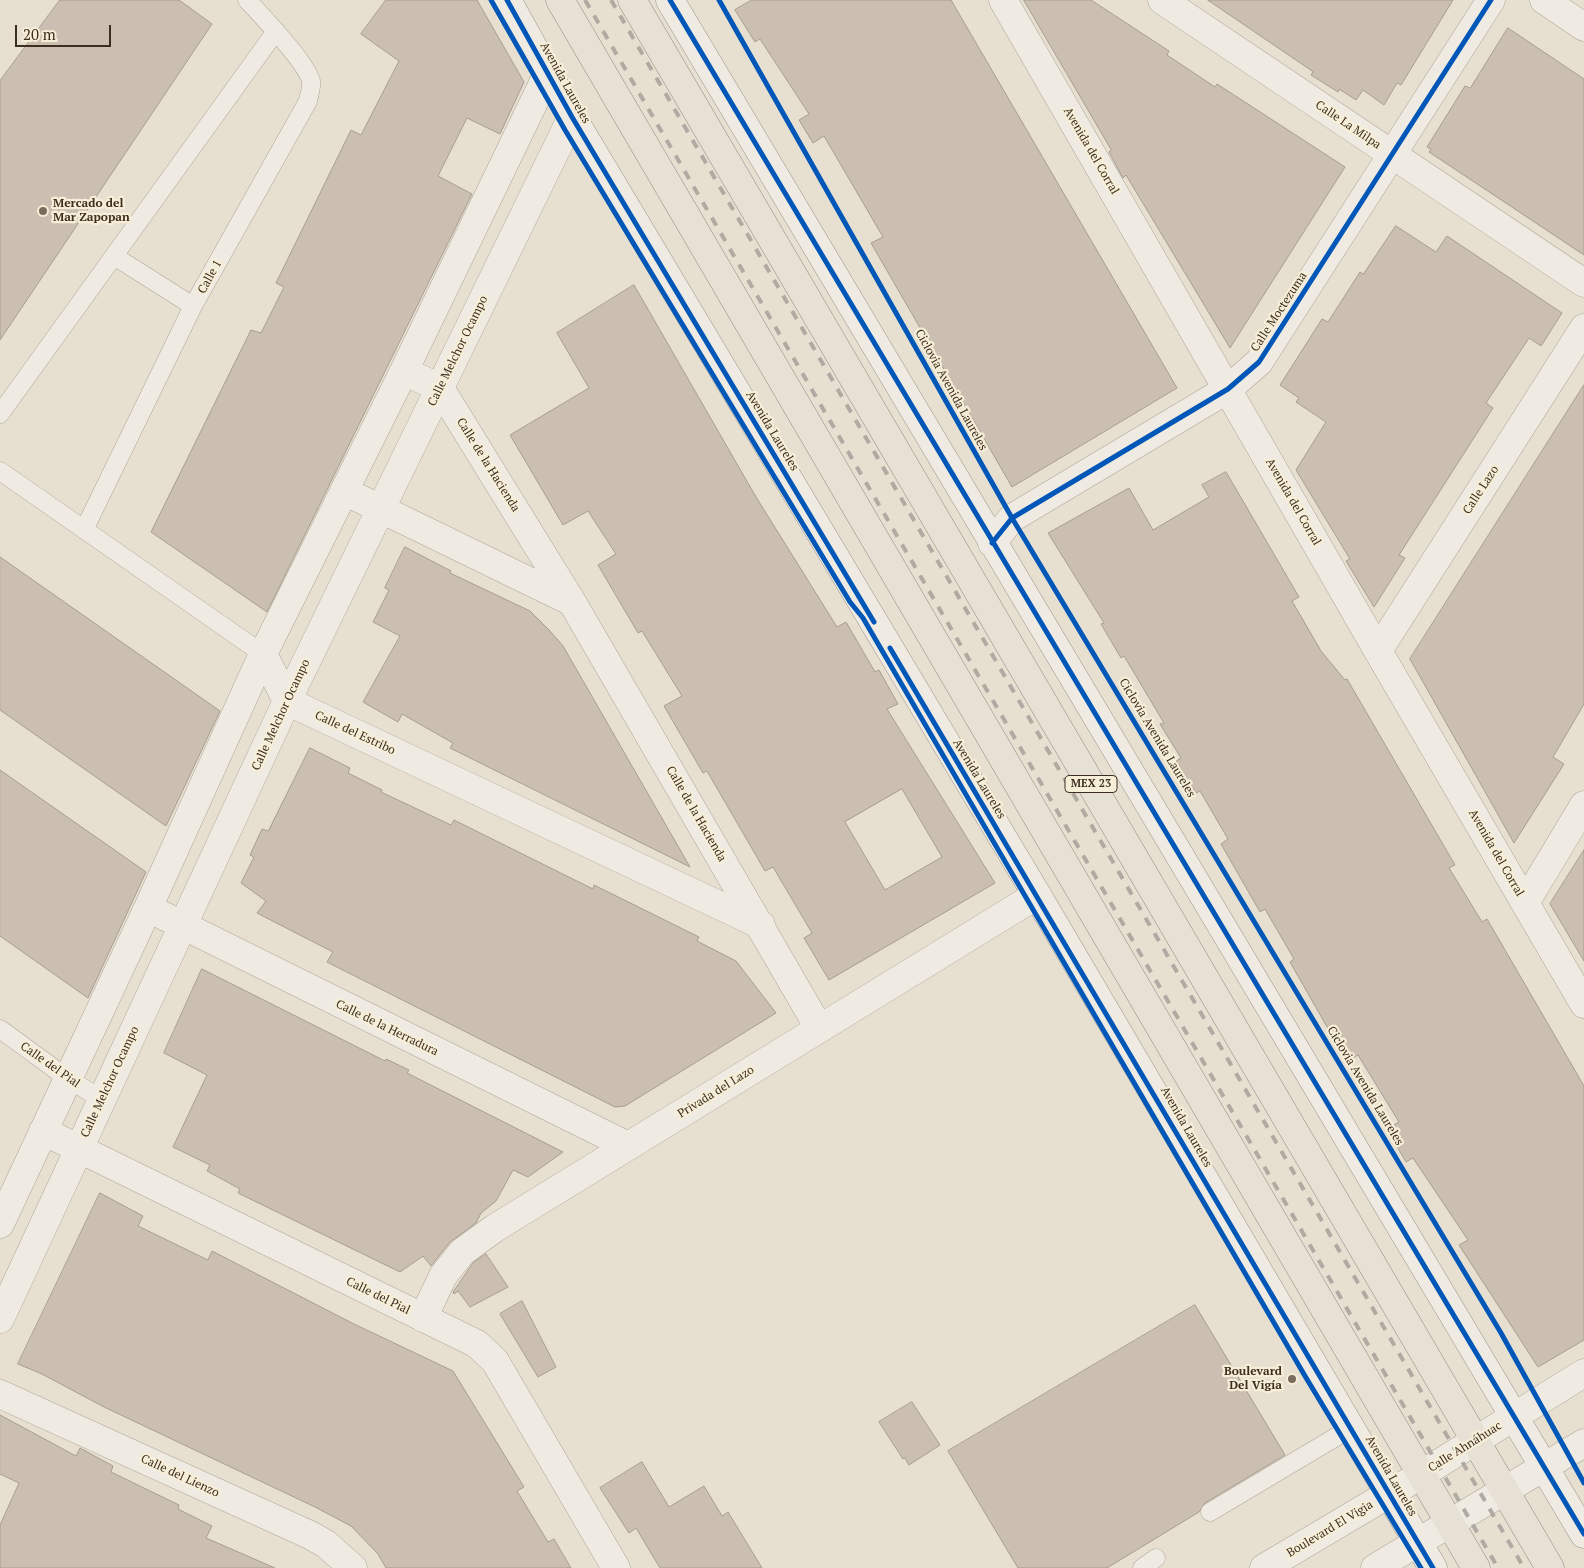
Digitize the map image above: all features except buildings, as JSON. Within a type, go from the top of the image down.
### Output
[{"type":"main road","points":[[560,0],[1476,1568]]},
{"type":"main road","name":"MEX 23","points":[[632,0],[1550,1568]]},
{"type":"street","name":"Avenida Laureles","points":[[507,0],[572,117],[1037,895],[1433,1568]]},
{"type":"street","points":[[670,0],[1584,1534]]},
{"type":"street","name":"Avenida del Corral","points":[[1003,0],[1584,1004]]},
{"type":"street","name":"Calle La Milpa","points":[[1162,0],[1584,284]]},
{"type":"street","name":"Calle Moctezuma","points":[[992,543],[1012,518],[1228,388],[1259,362],[1491,0]]},
{"type":"street","points":[[1544,0],[1584,27]]},
{"type":"street","points":[[0,1224],[148,908],[263,654],[404,371],[548,73]]},
{"type":"street","name":"Calle Melchor Ocampo","points":[[0,1319],[287,701],[572,117]]},
{"type":"street","name":"Calle Lazo","points":[[1378,651],[1584,328]]},
{"type":"street","points":[[404,371],[440,388]]},
{"type":"street","name":"Calle de la Hacienda","points":[[440,388],[572,602],[819,1028]]},
{"type":"street","points":[[344,491],[572,602]]},
{"type":"street","points":[[263,654],[287,701]]},
{"type":"street","name":"Calle del Estribo","points":[[287,701],[761,925]]},
{"type":"street","points":[[1525,903],[1584,806]]},
{"type":"street","name":"Privada del Lazo","points":[[423,1318],[443,1276],[462,1252],[495,1228],[1037,895]]},
{"type":"street","name":"Calle de la Herradura","points":[[148,908],[628,1146]]},
{"type":"street","name":"Calle del Pial","points":[[43,1131],[477,1344],[495,1361],[616,1568]]},
{"type":"street","name":"Calle Ahnáhuac","points":[[1422,1474],[1584,1373]]},
{"type":"street","name":"Calle del Lienzo","points":[[0,1394],[310,1535],[326,1544],[353,1568]]},
{"type":"street","points":[[1375,1568],[1584,1443]]},
{"type":"street","name":"Boulevard El Vigia","points":[[1264,1568],[1422,1474]]},
{"type":"lane","name":"Calle 1","points":[[84,530],[193,306],[308,101],[311,83],[308,73],[276,31],[247,0]]},
{"type":"lane","points":[[0,414],[276,31]]},
{"type":"lane","points":[[114,256],[193,306]]},
{"type":"lane","points":[[0,471],[263,654]]},
{"type":"lane","name":"Calle del Pial","points":[[0,1029],[67,1078],[101,1099]]},
{"type":"lane","points":[[1210,1512],[1351,1428]]},
{"type":"railway","points":[[585,0],[1498,1568]]},
{"type":"railway","points":[[611,0],[1524,1568]]},
{"type":"cycle path","points":[[491,0],[565,130],[850,602],[863,618],[1305,1376],[1421,1568]]},
{"type":"cycle path","points":[[507,0],[572,117],[874,622]]},
{"type":"cycle path","points":[[670,0],[1584,1534]]},
{"type":"cycle path","name":"Ciclovia Avenida Laureles","points":[[719,0],[1012,518],[1501,1333],[1584,1483]]},
{"type":"cycle path","points":[[992,543],[1012,518],[1228,389],[1259,362],[1491,0]]},
{"type":"cycle path","points":[[890,648],[1433,1568]]},
{"type":"place","name":"Mercado del Mar Zapopan","points":[[43,211]]},
{"type":"place","name":"Boulevard Del Vigía","points":[[1292,1379]]}]
